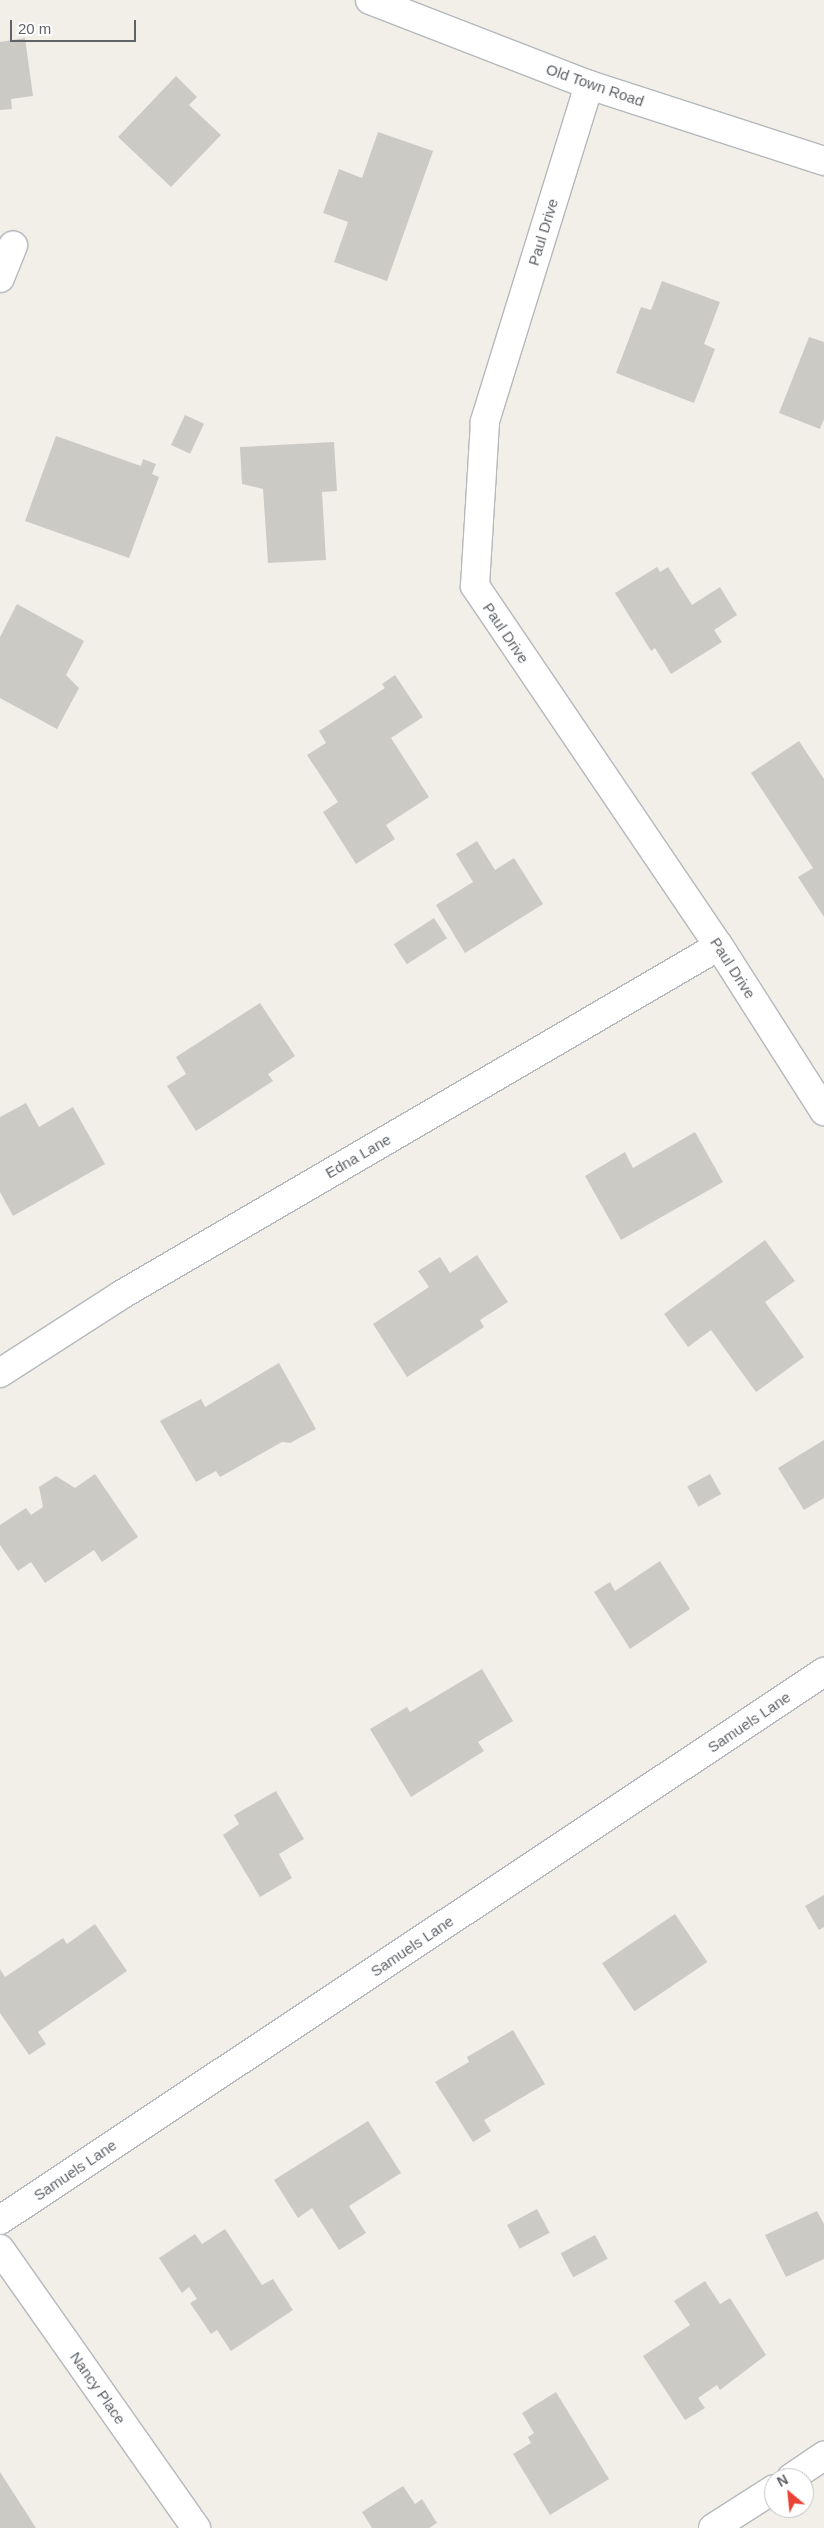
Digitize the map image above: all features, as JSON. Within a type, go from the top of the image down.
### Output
[{"type":"street","name":"Old Town Road","points":[[370,0],[589,84],[824,162]]},
{"type":"street","name":"Paul Drive","points":[[589,84],[485,422],[475,586],[719,946],[824,1111]]},
{"type":"street","points":[[0,278],[13,245]]},
{"type":"street","name":"Edna Lane","points":[[0,1372],[121,1295],[719,946]]},
{"type":"street","name":"Samuels Lane","points":[[0,2220],[824,1672]]},
{"type":"street","name":"Nancy Place","points":[[0,2249],[196,2528]]},
{"type":"street","points":[[806,2468],[824,2456]]},
{"type":"street","points":[[713,2528],[764,2495]]},
{"type":"building","points":[[25,38],[33,96],[11,99],[12,109],[0,110],[0,42]]},
{"type":"building","points":[[176,76],[197,97],[189,105],[221,135],[171,187],[118,137]]},
{"type":"building","points":[[378,132],[433,151],[387,281],[334,262],[348,222],[323,213],[339,169],[362,178]]},
{"type":"building","points":[[662,281],[720,302],[704,344],[715,349],[694,403],[616,373],[641,307],[651,310]]},
{"type":"building","points":[[809,337],[824,342],[824,419],[820,429],[779,413]]},
{"type":"building","points":[[185,415],[204,424],[190,454],[171,445]]},
{"type":"building","points":[[56,436],[141,466],[143,459],[156,464],[152,474],[159,477],[129,558],[25,521]]},
{"type":"building","points":[[334,442],[337,491],[322,492],[326,560],[268,563],[263,489],[242,484],[240,447]]},
{"type":"building","points":[[657,567],[660,572],[668,567],[692,605],[720,587],[737,615],[714,630],[722,642],[671,674],[655,648],[651,651],[615,593]]},
{"type":"building","points":[[17,604],[84,641],[66,675],[79,688],[57,729],[0,698],[0,637]]},
{"type":"building","points":[[395,675],[423,717],[391,738],[429,797],[386,825],[395,839],[356,864],[323,812],[338,802],[307,755],[326,743],[319,731],[385,688],[382,684]]},
{"type":"building","points":[[799,741],[824,779],[824,917],[798,877],[813,868],[751,773]]},
{"type":"building","points":[[477,841],[495,870],[514,858],[543,904],[465,953],[436,905],[473,882],[456,854]]},
{"type":"building","points":[[434,918],[447,938],[407,964],[394,944]]},
{"type":"building","points":[[260,1003],[295,1056],[268,1074],[273,1081],[196,1131],[167,1086],[186,1074],[176,1057]]},
{"type":"building","points":[[26,1103],[39,1127],[73,1107],[105,1164],[13,1216],[0,1192],[0,1117]]},
{"type":"building","points":[[695,1132],[723,1182],[621,1240],[585,1176],[625,1152],[633,1168]]},
{"type":"building","points":[[765,1240],[795,1281],[765,1302],[804,1357],[756,1392],[711,1330],[688,1347],[664,1314]]},
{"type":"building","points":[[477,1255],[508,1302],[480,1320],[484,1327],[407,1377],[373,1324],[429,1287],[418,1271],[440,1257],[450,1273]]},
{"type":"building","points":[[279,1363],[316,1429],[290,1443],[282,1442],[220,1477],[216,1471],[196,1482],[160,1421],[201,1399],[205,1407]]},
{"type":"building","points":[[824,1440],[824,1498],[804,1510],[778,1468]]},
{"type":"building","points":[[95,1474],[138,1537],[102,1562],[94,1550],[45,1583],[31,1562],[18,1571],[0,1545],[0,1525],[26,1508],[31,1515],[43,1507],[39,1487],[56,1476],[75,1488]]},
{"type":"building","points":[[710,1474],[721,1494],[698,1507],[687,1487]]},
{"type":"building","points":[[660,1561],[690,1609],[630,1649],[594,1592],[610,1582],[615,1591]]},
{"type":"building","points":[[482,1669],[513,1721],[478,1742],[484,1751],[411,1797],[370,1729],[407,1707],[410,1712]]},
{"type":"building","points":[[276,1791],[304,1839],[279,1854],[292,1878],[260,1897],[223,1835],[239,1824],[234,1815]]},
{"type":"building","points":[[824,1895],[824,1927],[819,1930],[805,1906]]},
{"type":"building","points":[[675,1914],[707,1962],[634,2011],[602,1963]]},
{"type":"building","points":[[95,1924],[127,1971],[38,2032],[46,2044],[29,2055],[0,2013],[0,1969],[5,1977],[63,1938],[67,1944]]},
{"type":"building","points":[[513,2030],[545,2084],[484,2120],[491,2131],[473,2142],[435,2082],[469,2062],[467,2057]]},
{"type":"building","points":[[368,2121],[401,2173],[349,2206],[366,2233],[339,2250],[312,2208],[298,2218],[274,2180]]},
{"type":"building","points":[[537,2209],[550,2233],[520,2249],[507,2225]]},
{"type":"building","points":[[817,2211],[824,2224],[824,2259],[786,2277],[765,2235]]},
{"type":"building","points":[[225,2229],[262,2285],[273,2279],[293,2310],[231,2351],[217,2330],[211,2334],[190,2303],[197,2299],[189,2287],[182,2293],[159,2258],[195,2234],[202,2244]]},
{"type":"building","points":[[595,2235],[608,2259],[573,2277],[561,2253]]},
{"type":"building","points":[[705,2281],[720,2304],[730,2298],[766,2355],[720,2390],[717,2385],[698,2398],[705,2408],[685,2420],[643,2356],[690,2325],[674,2301]]},
{"type":"building","points":[[556,2392],[609,2479],[550,2515],[513,2454],[531,2443],[528,2437],[534,2433],[522,2413]]},
{"type":"building","points":[[0,2472],[36,2528],[0,2528]]},
{"type":"building","points":[[403,2486],[415,2504],[422,2499],[437,2523],[429,2528],[372,2528],[362,2512]]}]
